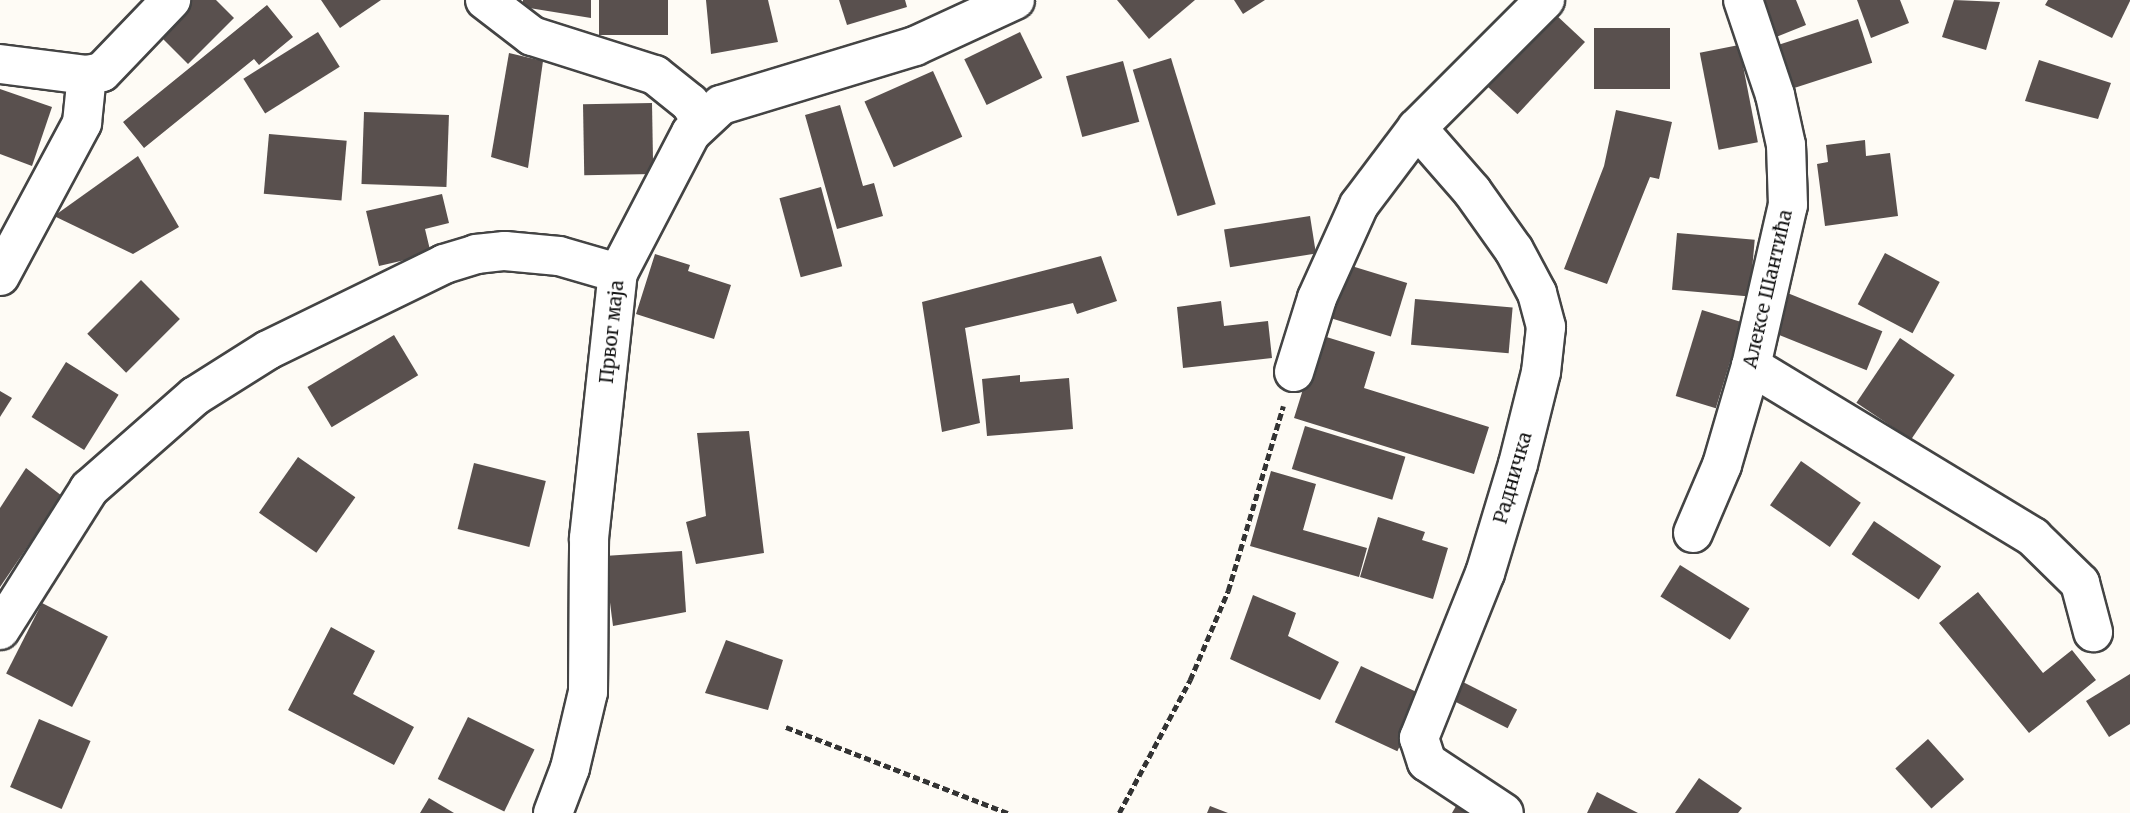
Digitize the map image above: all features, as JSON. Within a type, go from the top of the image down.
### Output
[{"type":"street","points":[[0,64],[87,75],[102,72],[118,59],[171,0]]},
{"type":"street","points":[[485,0],[532,36],[655,75],[690,103],[701,121]]},
{"type":"street","name":"Првог маја","points":[[553,813],[570,768],[588,692],[589,538],[618,273],[629,245],[701,121],[721,105],[915,46],[1015,0]]},
{"type":"street","points":[[1294,373],[1317,298],[1359,205],[1417,128],[1545,0]]},
{"type":"street","name":"Алексе Шантића","points":[[1693,533],[1721,465],[1751,366],[1780,251],[1789,178],[1775,94],[1743,0]]},
{"type":"street","points":[[0,276],[82,123],[87,75]]},
{"type":"street","name":"Радничка","points":[[1417,128],[1472,191],[1514,250],[1537,293],[1546,327],[1528,425],[1492,549],[1419,738],[1427,762],[1504,813]]},
{"type":"street","points":[[0,630],[66,520],[98,480],[194,396],[268,351],[444,264],[476,254],[559,256],[618,273]]},
{"type":"street","points":[[1751,366],[2034,537],[2080,583],[2093,632]]},
{"type":"path","points":[[1119,813],[1190,680],[1228,591],[1294,373]]},
{"type":"path","points":[[786,727],[1008,813]]},
{"type":"building","points":[[182,0],[216,0],[234,18],[188,64],[153,29]]},
{"type":"building","points":[[321,0],[381,0],[340,28]]},
{"type":"building","points":[[523,0],[591,0],[591,18],[523,7]]},
{"type":"building","points":[[599,0],[668,0],[668,35],[599,35]]},
{"type":"building","points":[[706,0],[768,0],[778,42],[711,54]]},
{"type":"building","points":[[839,0],[905,0],[907,7],[847,25]]},
{"type":"building","points":[[1117,0],[1195,0],[1149,39]]},
{"type":"building","points":[[1234,0],[1265,0],[1243,14]]},
{"type":"building","points":[[1753,0],[1796,0],[1806,25],[1769,40]]},
{"type":"building","points":[[1857,0],[1900,0],[1909,23],[1871,38]]},
{"type":"building","points":[[1954,0],[2000,2],[1986,50],[1942,37]]},
{"type":"building","points":[[2048,0],[2130,1],[2112,38],[2045,5]]},
{"type":"building","points":[[267,5],[293,37],[259,65],[254,59],[144,148],[123,122]]},
{"type":"building","points":[[1555,14],[1585,42],[1517,114],[1487,86]]},
{"type":"building","points":[[1858,19],[1872,63],[1782,92],[1768,48]]},
{"type":"building","points":[[1594,28],[1670,28],[1670,89],[1594,89]]},
{"type":"building","points":[[318,32],[340,67],[265,113],[243,79]]},
{"type":"building","points":[[1020,32],[1042,78],[987,105],[964,59]]},
{"type":"building","points":[[1739,45],[1758,142],[1719,150],[1700,53]]},
{"type":"building","points":[[509,53],[543,61],[528,168],[491,157]]},
{"type":"building","points":[[1171,58],[1216,204],[1177,216],[1133,70]]},
{"type":"building","points":[[2039,60],[2111,83],[2098,119],[2025,101]]},
{"type":"building","points":[[1123,61],[1139,122],[1082,137],[1066,76]]},
{"type":"building","points":[[933,71],[962,137],[894,167],[864,102]]},
{"type":"building","points":[[0,89],[52,107],[32,166],[0,154]]},
{"type":"building","points":[[652,103],[653,174],[584,175],[583,104]]},
{"type":"building","points":[[840,105],[863,186],[874,183],[883,216],[837,229],[805,115]]},
{"type":"building","points":[[1616,110],[1672,122],[1659,179],[1650,177],[1607,284],[1564,269],[1604,166]]},
{"type":"building","points":[[364,112],[449,115],[446,187],[361,184]]},
{"type":"building","points":[[269,134],[347,141],[341,201],[264,194]]},
{"type":"building","points":[[1865,140],[1866,156],[1890,153],[1898,216],[1825,226],[1817,164],[1828,162],[1826,145]]},
{"type":"building","points":[[138,156],[179,227],[133,254],[54,216]]},
{"type":"building","points":[[821,187],[842,266],[801,277],[779,198]]},
{"type":"building","points":[[442,194],[449,223],[425,229],[431,254],[379,266],[366,211]]},
{"type":"building","points":[[1310,216],[1316,254],[1230,267],[1224,230]]},
{"type":"building","points":[[1677,233],[1755,240],[1750,297],[1672,290]]},
{"type":"building","points":[[1885,253],[1940,282],[1913,333],[1858,304]]},
{"type":"building","points":[[655,254],[690,265],[688,271],[731,285],[714,339],[636,314]]},
{"type":"building","points":[[1101,256],[1117,301],[1077,314],[1073,303],[965,328],[980,423],[942,432],[922,302]]},
{"type":"building","points":[[1345,264],[1407,283],[1391,337],[1329,318]]},
{"type":"building","points":[[141,280],[180,319],[126,373],[87,334]]},
{"type":"building","points":[[1785,292],[1882,331],[1867,370],[1769,331]]},
{"type":"building","points":[[1415,299],[1513,308],[1509,353],[1411,345]]},
{"type":"building","points":[[1221,301],[1224,326],[1268,321],[1272,358],[1183,368],[1177,307]]},
{"type":"building","points":[[1702,310],[1742,322],[1716,408],[1676,396]]},
{"type":"building","points":[[394,335],[418,375],[332,427],[307,387]]},
{"type":"building","points":[[1320,335],[1375,352],[1364,388],[1489,427],[1474,474],[1294,418]]},
{"type":"building","points":[[1900,338],[1955,375],[1911,440],[1856,403]]},
{"type":"building","points":[[66,362],[119,395],[84,450],[32,417]]},
{"type":"building","points":[[1020,375],[1020,382],[1069,378],[1073,429],[987,436],[982,379]]},
{"type":"building","points":[[0,391],[12,398],[0,417]]},
{"type":"building","points":[[1305,426],[1405,457],[1392,500],[1292,469]]},
{"type":"building","points":[[749,431],[764,553],[696,564],[686,522],[706,516],[697,433]]},
{"type":"building","points":[[298,457],[355,497],[316,553],[259,513]]},
{"type":"building","points":[[1801,461],[1861,503],[1830,547],[1770,505]]},
{"type":"building","points":[[474,463],[546,481],[529,547],[458,529]]},
{"type":"building","points":[[26,468],[62,496],[0,587],[0,508]]},
{"type":"building","points":[[1271,471],[1316,484],[1303,530],[1367,548],[1359,577],[1250,546]]},
{"type":"building","points":[[1378,517],[1425,532],[1422,540],[1448,548],[1433,599],[1360,577]]},
{"type":"building","points":[[1874,521],[1941,566],[1919,599],[1852,554]]},
{"type":"building","points":[[682,551],[686,612],[613,626],[604,556]]},
{"type":"building","points":[[1680,565],[1750,608],[1730,640],[1660,596]]},
{"type":"building","points":[[1978,592],[2043,673],[2072,650],[2096,680],[2029,733],[1939,623]]},
{"type":"building","points":[[1253,595],[1296,613],[1288,636],[1339,662],[1320,700],[1230,659]]},
{"type":"building","points":[[42,603],[108,637],[72,707],[6,673]]},
{"type":"building","points":[[331,627],[375,651],[353,694],[414,727],[394,765],[288,710]]},
{"type":"building","points":[[726,640],[783,660],[768,710],[705,693]]},
{"type":"building","points":[[1361,666],[1424,695],[1397,751],[1335,722]]},
{"type":"building","points":[[2130,674],[2130,724],[2109,737],[2086,701]]},
{"type":"building","points":[[1461,681],[1517,710],[1508,728],[1451,700]]},
{"type":"building","points":[[468,717],[535,749],[504,811],[438,779]]},
{"type":"building","points":[[39,719],[91,741],[62,809],[10,787]]},
{"type":"building","points":[[1928,739],[1964,779],[1931,809],[1895,768]]},
{"type":"building","points":[[1699,778],[1742,808],[1738,813],[1675,813]]},
{"type":"building","points":[[1597,792],[1638,813],[1587,813]]},
{"type":"building","points":[[429,798],[454,813],[420,813]]},
{"type":"building","points":[[1210,806],[1228,813],[1207,813]]},
{"type":"building","points":[[1456,806],[1468,813],[1452,813]]}]
